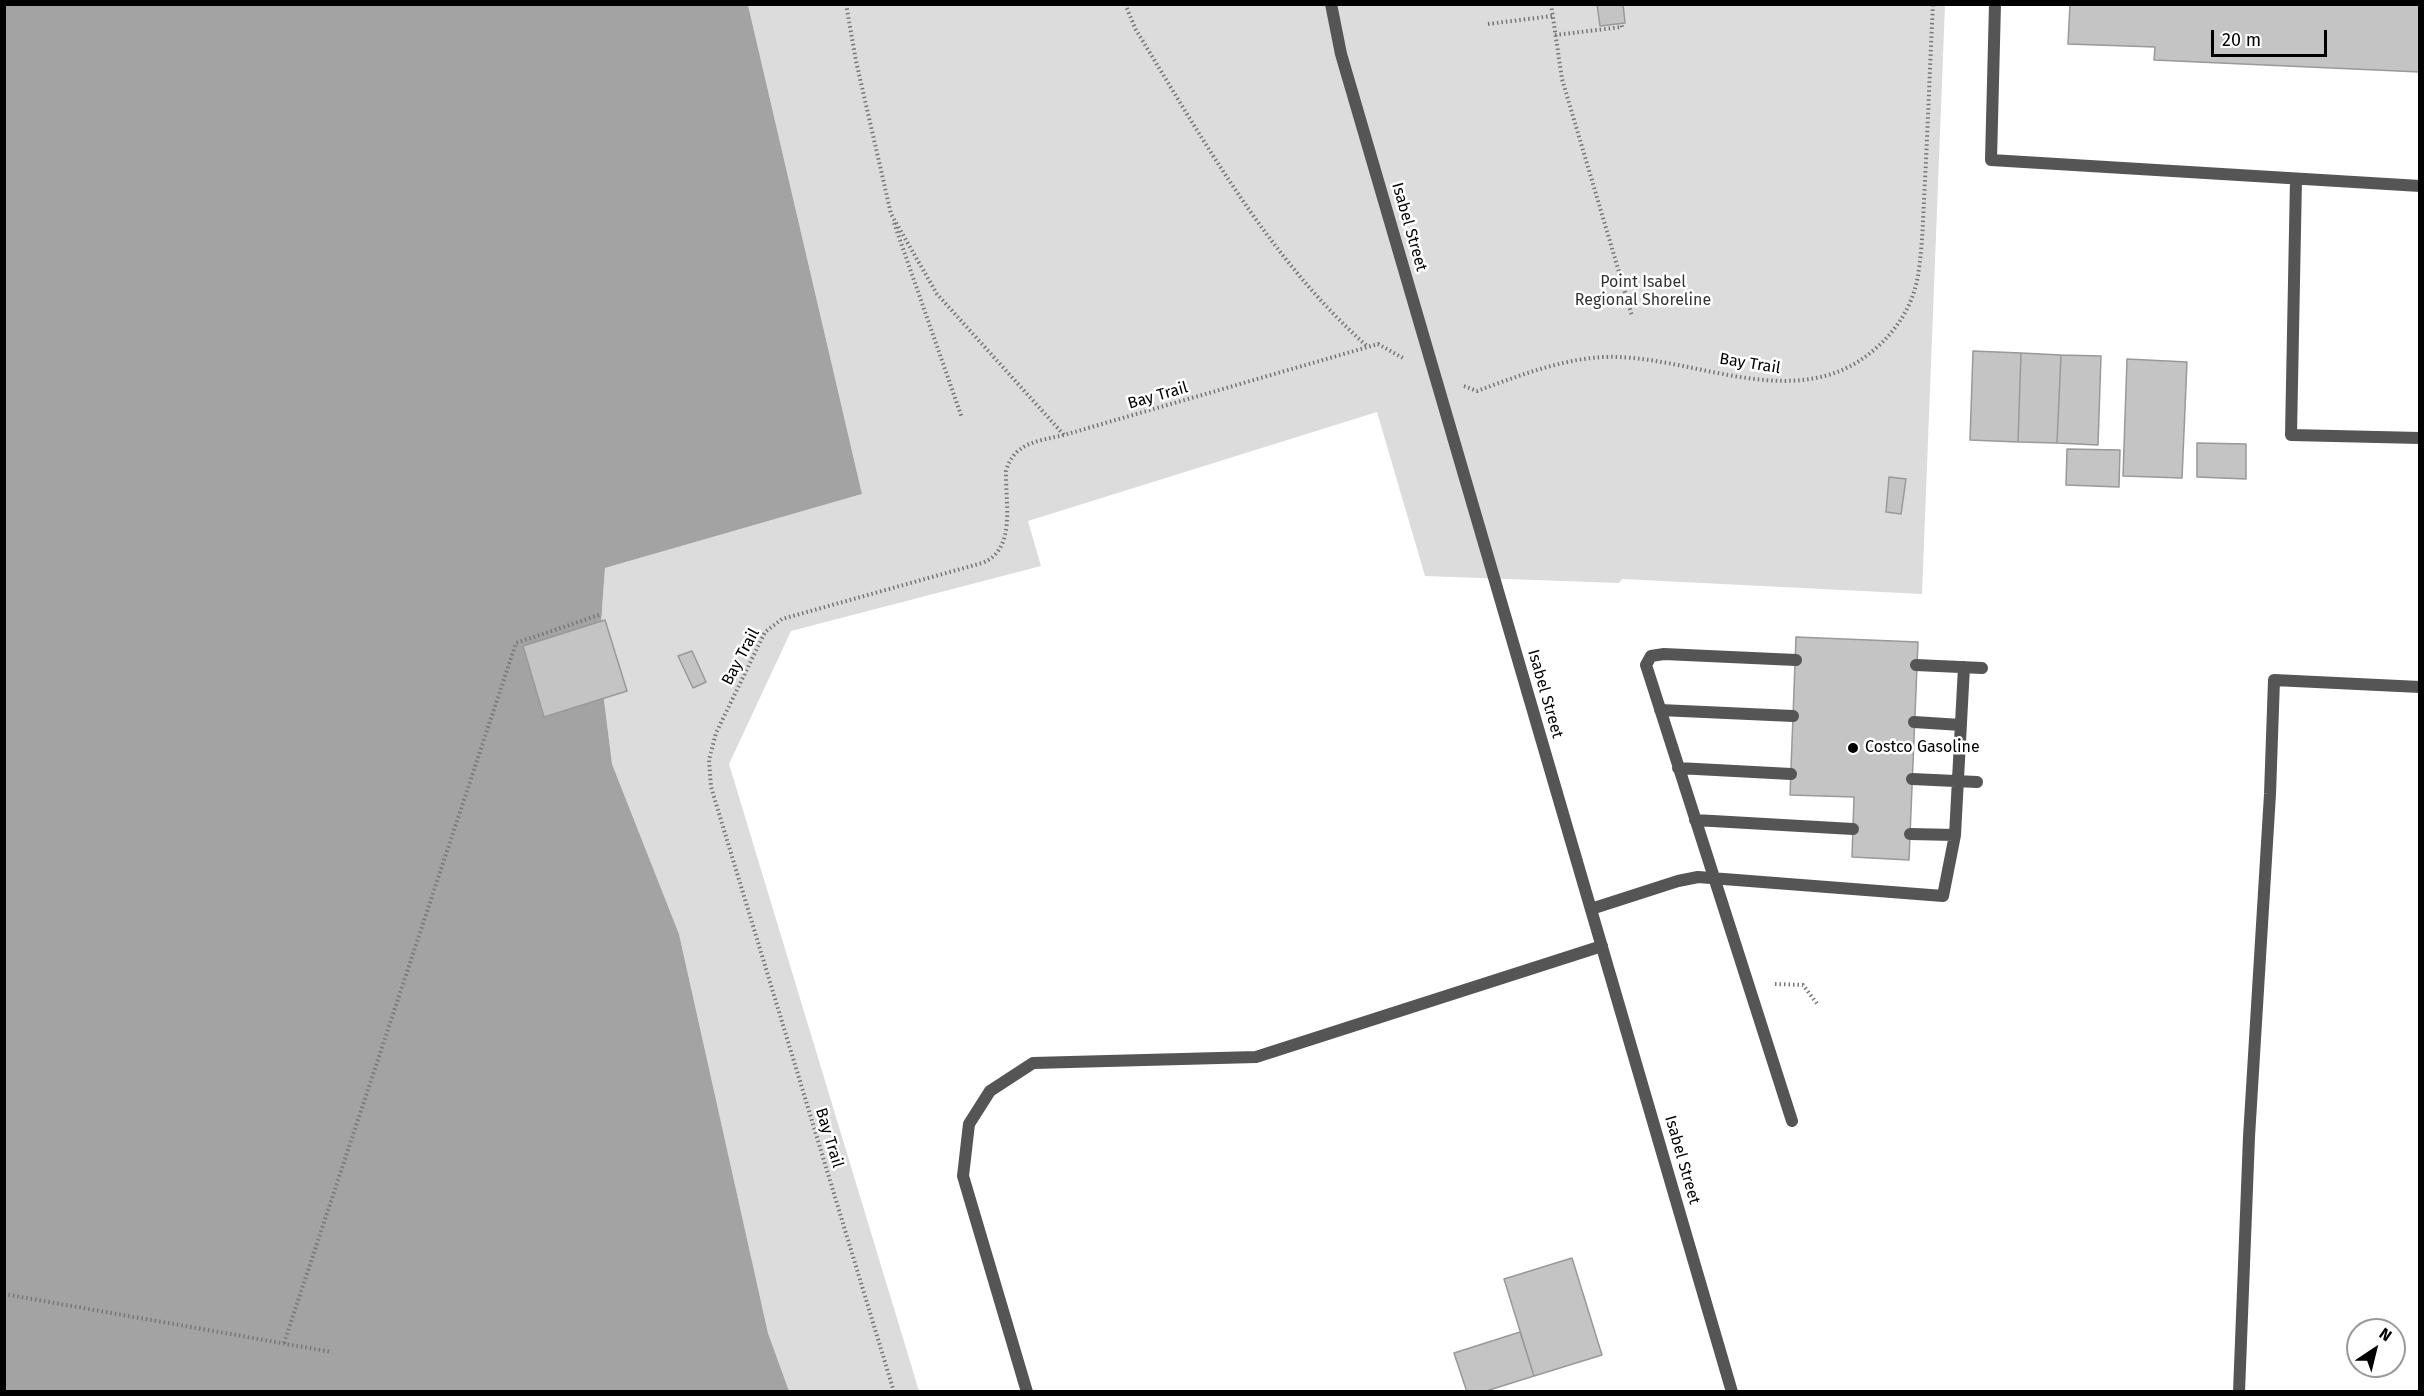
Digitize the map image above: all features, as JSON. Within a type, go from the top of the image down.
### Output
[{"type":"street","name":"Isabel Street","points":[[1331,4],[1341,54],[1732,1392]]},
{"type":"street","points":[[1995,4],[1991,160],[2420,186]]},
{"type":"street","points":[[2296,178],[2291,435],[2420,438]]},
{"type":"street","points":[[1792,1121],[1646,668],[1648,661],[1655,655],[1673,654],[1796,660]]},
{"type":"street","points":[[1916,665],[1982,668]]},
{"type":"street","points":[[1591,909],[1678,881],[1698,878],[1944,896],[1955,835],[1964,667]]},
{"type":"street","points":[[2239,1392],[2248,1137],[2270,794],[2274,680],[2420,687]]},
{"type":"street","points":[[1660,710],[1793,716]]},
{"type":"street","points":[[1914,722],[1961,725]]},
{"type":"street","points":[[1678,768],[1791,774]]},
{"type":"street","points":[[1912,779],[1977,782]]},
{"type":"street","points":[[1695,820],[1853,829]]},
{"type":"street","points":[[1910,834],[1955,835]]},
{"type":"street","points":[[1027,1392],[963,1176],[969,1124],[990,1091],[1033,1063],[1256,1057],[1602,946]]},
{"type":"path","points":[[846,4],[856,61],[891,214],[962,418]]},
{"type":"path","points":[[1125,4],[1136,30],[1229,182],[1299,276],[1369,347]]},
{"type":"path","points":[[1551,4],[1562,79],[1632,316]]},
{"type":"path","name":"Bay Trail","points":[[1477,391],[1561,364],[1598,357],[1635,358],[1767,381],[1799,381],[1833,375],[1872,351],[1899,323],[1909,306],[1917,280],[1924,193],[1933,4]]},
{"type":"path","points":[[1488,24],[1552,16]]},
{"type":"path","points":[[1555,35],[1622,27],[1621,23]]},
{"type":"path","points":[[891,214],[937,294],[1064,435]]},
{"type":"path","name":"Bay Trail","points":[[894,1392],[711,787],[709,760],[716,733],[765,632],[782,619],[992,559],[1005,540],[1006,471],[1010,459],[1020,448],[1029,443],[1064,435],[1378,344]]},
{"type":"path","points":[[284,1343],[516,643],[602,614]]},
{"type":"path","points":[[1748,984],[1803,985],[1818,1005]]},
{"type":"path","points":[[4,1294],[332,1352]]},
{"type":"green space","name":"Point Isabel Regional Shoreline","points":[[748,5],[1945,5],[1922,594],[1622,579],[1619,583],[1425,576],[1377,412],[1028,521],[1041,566],[791,631],[729,764],[919,1391],[789,1391],[768,1333],[679,934],[612,764],[604,700],[597,678],[605,568],[862,494]]},
{"type":"shaded area","points":[[5,5],[748,5],[862,494],[605,568],[597,678],[604,700],[612,764],[679,934],[768,1333],[789,1391],[5,1392]]},
{"type":"building","points":[[1597,4],[1623,4],[1625,23],[1600,26]]},
{"type":"building","points":[[2070,4],[2420,4],[2420,72],[2154,60],[2155,47],[2068,44]]},
{"type":"building","points":[[1973,351],[2021,353],[2018,442],[1970,440]]},
{"type":"building","points":[[2021,353],[2061,355],[2057,443],[2018,442]]},
{"type":"building","points":[[2061,355],[2101,356],[2098,445],[2057,443]]},
{"type":"building","points":[[2127,359],[2187,362],[2182,478],[2123,476]]},
{"type":"building","points":[[2197,443],[2246,444],[2246,479],[2197,477]]},
{"type":"building","points":[[2067,449],[2120,450],[2119,487],[2066,485]]},
{"type":"building","points":[[1889,477],[1906,479],[1901,514],[1886,512]]},
{"type":"building","points":[[605,620],[627,691],[544,717],[523,646]]},
{"type":"building","name":"Costco Gasoline","points":[[1796,637],[1918,642],[1909,860],[1852,857],[1854,797],[1790,795]]},
{"type":"building","points":[[692,651],[706,682],[693,688],[678,656]]},
{"type":"building","points":[[1572,1258],[1602,1355],[1534,1376],[1504,1279]]},
{"type":"building","points":[[1520,1332],[1534,1376],[1483,1392],[1467,1392],[1454,1353]]},
{"type":"place","name":"Costco Gasoline","points":[[1853,748]]}]
